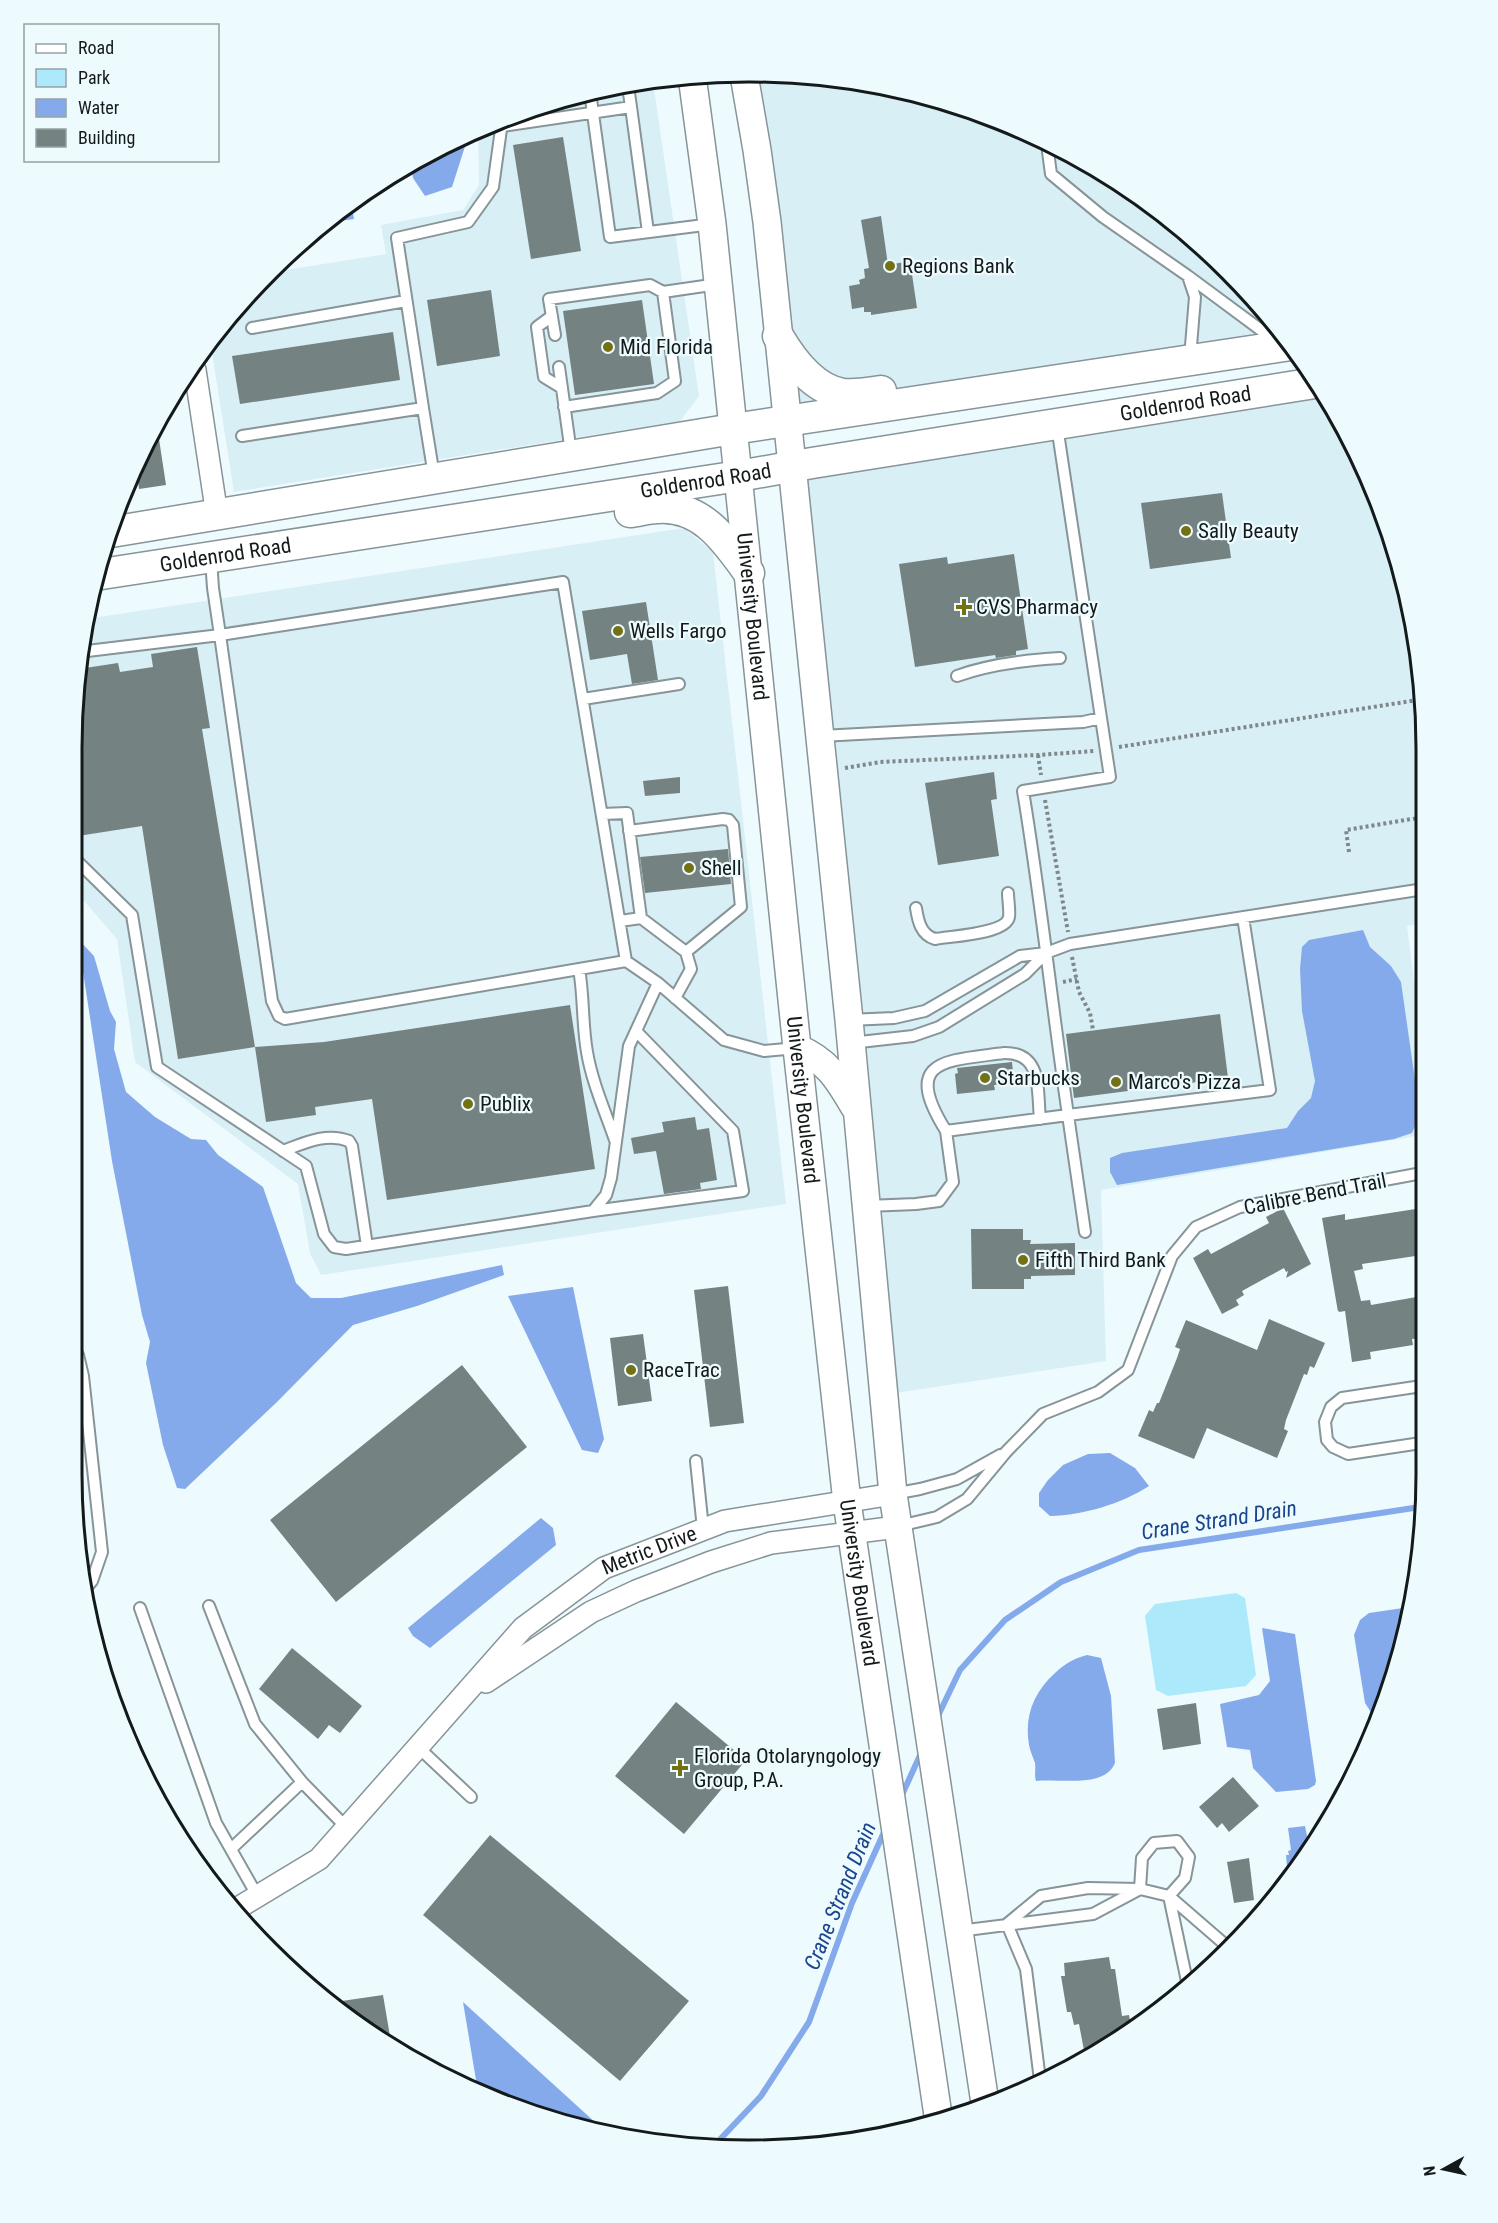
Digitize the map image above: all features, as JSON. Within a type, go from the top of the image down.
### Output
[{"type":"main road","points":[[778,336],[794,362],[826,388],[842,394],[962,382],[1021,387]]},
{"type":"main road","name":"Goldenrod Road","points":[[120,531],[733,429],[1281,347]]},
{"type":"main road","name":"Goldenrod Road","points":[[106,573],[739,476],[1306,384]]},
{"type":"main road","points":[[211,556],[245,530],[360,509],[386,502],[426,480]]},
{"type":"main road","points":[[364,533],[526,529],[658,508],[676,508],[702,519],[722,536],[749,573]]},
{"type":"main road","points":[[111,558],[177,547],[196,537],[217,515]]},
{"type":"street","points":[[745,82],[760,171],[778,336],[858,1112],[892,1494],[984,2097]]},
{"type":"street","name":"University Boulevard","points":[[693,85],[712,224],[797,1048],[847,1502],[938,2113]]},
{"type":"street","points":[[196,377],[217,515]]},
{"type":"street","points":[[797,1048],[815,1055],[836,1076],[858,1112]]},
{"type":"street","name":"Metric Drive","points":[[242,1906],[319,1859],[523,1628],[604,1568],[725,1521],[892,1494]]},
{"type":"street","name":"Metric Drive","points":[[456,1703],[591,1612],[711,1562],[771,1543],[897,1527]]},
{"type":"street","points":[[604,1568],[621,1598]]},
{"type":"lane","points":[[629,93],[648,232]]},
{"type":"lane","points":[[591,101],[610,237],[712,224]]},
{"type":"lane","points":[[526,121],[631,107]]},
{"type":"lane","points":[[426,480],[423,408],[397,238],[468,222],[493,187],[502,130]]},
{"type":"lane","points":[[1048,153],[1051,174],[1103,217],[1271,335]]},
{"type":"lane","points":[[1188,276],[1195,297],[1190,361]]},
{"type":"lane","points":[[555,335],[549,299],[650,285],[663,292],[718,284]]},
{"type":"lane","points":[[564,406],[657,393],[675,381],[663,292]]},
{"type":"lane","points":[[252,328],[406,302]]},
{"type":"lane","points":[[552,316],[537,327],[544,377],[562,388]]},
{"type":"lane","points":[[559,367],[572,456]]},
{"type":"lane","points":[[243,436],[423,408]]},
{"type":"lane","points":[[1056,426],[1110,777],[1023,791],[1041,900],[1052,1007],[1085,1232]]},
{"type":"lane","points":[[211,556],[213,588],[270,990],[274,1010],[279,1016],[285,1019],[626,961],[658,983],[724,1040],[764,1051],[797,1048]]},
{"type":"lane","points":[[90,651],[220,635],[563,582],[626,961]]},
{"type":"lane","points":[[957,676],[978,668],[1060,658]]},
{"type":"lane","points":[[583,699],[679,684]]},
{"type":"lane","points":[[819,736],[1083,722],[1101,718]]},
{"type":"lane","points":[[602,814],[627,813],[641,918],[686,952],[691,969],[675,998]]},
{"type":"lane","points":[[629,831],[723,819],[729,820],[733,825],[741,907],[686,952]]},
{"type":"lane","points":[[82,866],[132,915],[157,1067],[306,1166],[324,1234],[334,1248],[346,1249],[593,1211],[742,1191],[733,1131],[636,1031]]},
{"type":"lane","points":[[850,1031],[925,1011],[1020,956],[1046,952],[1070,944],[1416,890]]},
{"type":"lane","points":[[916,908],[921,928],[935,939],[994,930],[1000,928],[1009,917],[1008,893]]},
{"type":"lane","points":[[946,1131],[1270,1090],[1243,917]]},
{"type":"lane","points":[[620,921],[641,918]]},
{"type":"lane","points":[[850,1031],[913,1036],[939,1027],[1025,974],[1046,952]]},
{"type":"lane","points":[[579,969],[583,991],[586,1050],[592,1077],[616,1143]]},
{"type":"lane","points":[[593,1211],[606,1195],[611,1178],[629,1046],[658,983]]},
{"type":"lane","points":[[866,1206],[939,1201],[953,1182],[946,1131],[928,1097],[927,1084],[933,1070],[948,1061],[1004,1053],[1025,1057],[1034,1067],[1040,1119]]},
{"type":"lane","points":[[283,1151],[328,1137],[349,1141],[352,1146],[367,1246]]},
{"type":"lane","name":"Calibre Bend Trail","points":[[897,1527],[937,1517],[967,1499],[1006,1452],[1043,1414],[1098,1392],[1128,1370],[1172,1256],[1197,1227],[1240,1206],[1416,1174]]},
{"type":"lane","points":[[82,1372],[102,1552],[91,1578]]},
{"type":"lane","points":[[1416,1387],[1342,1398],[1331,1407],[1325,1422],[1327,1440],[1333,1448],[1348,1454],[1416,1444]]},
{"type":"lane","name":"Calibre Bend Trail","points":[[892,1494],[920,1490],[957,1479],[1006,1452]]},
{"type":"lane","points":[[696,1461],[703,1529]]},
{"type":"lane","points":[[209,1606],[255,1724],[302,1782],[347,1828]]},
{"type":"lane","points":[[140,1608],[216,1823],[258,1897]]},
{"type":"lane","points":[[418,1747],[471,1797]]},
{"type":"lane","points":[[231,1849],[302,1782]]},
{"type":"lane","points":[[1140,1889],[1142,1858],[1154,1843],[1177,1841],[1189,1857],[1185,1878],[1170,1896]]},
{"type":"lane","points":[[1007,1924],[1041,1896],[1088,1888],[1140,1889],[1170,1896],[1223,1942]]},
{"type":"lane","points":[[959,1931],[1093,1914],[1140,1889]]},
{"type":"lane","points":[[1170,1896],[1186,1977]]},
{"type":"lane","points":[[1007,1924],[1026,1969],[1039,2074]]},
{"type":"path","points":[[841,769],[880,762],[1082,753],[1414,701]]},
{"type":"path","points":[[1038,755],[1079,992],[1090,1013],[1093,1030]]},
{"type":"path","points":[[1349,852],[1346,830],[1416,818]]},
{"type":"shaded area","points":[[738,82],[793,84],[879,95],[963,118],[1044,151],[1119,195],[1155,220],[1220,278],[1275,339],[788,419]]},
{"type":"shaded area","points":[[654,89],[699,396],[680,421],[234,492],[212,354],[220,343],[287,270],[386,254],[381,225],[463,210],[479,185],[478,140],[576,105]]},
{"type":"shaded area","points":[[1308,387],[1347,454],[1380,535],[1403,619],[1414,705],[1416,924],[1407,926],[1416,996],[1416,1136],[1101,1190],[1106,1361],[889,1394],[792,468]]},
{"type":"shaded area","points":[[684,528],[713,552],[786,1204],[321,1275],[310,1253],[298,1184],[135,1062],[117,939],[82,899],[84,705],[95,618]]},
{"type":"green space","points":[[1236,1593],[1245,1598],[1256,1675],[1246,1686],[1168,1696],[1156,1690],[1145,1616],[1155,1604]]},
{"type":"water","points":[[465,146],[452,187],[425,196],[412,174],[416,172]]},
{"type":"water","points":[[353,213],[354,219],[342,221]]},
{"type":"water","points":[[1363,930],[1370,947],[1391,966],[1401,982],[1416,1087],[1416,1124],[1412,1133],[1394,1139],[1117,1185],[1110,1172],[1110,1158],[1122,1153],[1287,1128],[1298,1111],[1311,1098],[1315,1081],[1302,1011],[1300,969],[1302,947],[1309,940]]},
{"type":"water","points":[[82,943],[94,956],[110,1011],[116,1022],[114,1049],[126,1092],[155,1117],[191,1139],[206,1140],[218,1155],[263,1187],[296,1283],[311,1298],[341,1298],[502,1265],[504,1275],[417,1306],[353,1325],[277,1402],[185,1489],[177,1488],[163,1445],[146,1363],[150,1342],[142,1315],[112,1161],[82,965]]},
{"type":"water","points":[[573,1287],[604,1439],[598,1453],[582,1450],[508,1296]]},
{"type":"water","points":[[1110,1453],[1135,1468],[1149,1486],[1114,1503],[1076,1513],[1050,1516],[1039,1506],[1039,1493],[1063,1465],[1088,1454]]},
{"type":"water","points":[[541,1518],[553,1528],[556,1545],[430,1648],[413,1636],[408,1628]]},
{"type":"water","points":[[1402,1608],[1393,1647],[1371,1712],[1365,1703],[1354,1635],[1360,1620],[1369,1613]]},
{"type":"water","points":[[1262,1628],[1295,1634],[1316,1781],[1315,1785],[1308,1789],[1276,1792],[1253,1768],[1250,1750],[1227,1747],[1220,1704],[1259,1695],[1270,1681]]},
{"type":"water","points":[[1087,1655],[1101,1658],[1111,1696],[1115,1763],[1110,1771],[1091,1779],[1036,1781],[1035,1763],[1029,1747],[1028,1734],[1032,1705],[1041,1688],[1055,1673],[1070,1662]]},
{"type":"water","points":[[1305,1826],[1308,1836],[1287,1867],[1286,1855],[1289,1855],[1288,1851],[1291,1850],[1288,1828]]},
{"type":"water","points":[[463,2002],[595,2123],[535,2105],[476,2082]]},
{"type":"building","points":[[563,137],[581,251],[531,259],[513,145]]},
{"type":"building","name":"Regions Bank","points":[[881,216],[888,265],[910,261],[917,308],[871,315],[871,312],[864,312],[864,307],[852,309],[849,286],[860,284],[859,280],[865,278],[864,269],[869,268],[861,220]]},
{"type":"building","points":[[491,290],[500,356],[437,366],[427,300]]},
{"type":"building","name":"Mid Florida","points":[[642,300],[654,384],[575,395],[563,311]]},
{"type":"building","points":[[393,332],[400,380],[240,404],[232,356]]},
{"type":"building","points":[[159,439],[166,485],[139,489],[138,483]]},
{"type":"building","name":"Sally Beauty","points":[[1222,493],[1231,558],[1150,569],[1141,503]]},
{"type":"building","name":"CVS Pharmacy","points":[[1014,554],[1028,649],[1016,651],[1016,655],[996,658],[995,655],[915,667],[899,564],[947,557],[948,564]]},
{"type":"building","name":"Wells Fargo","points":[[646,602],[658,680],[632,684],[627,654],[590,660],[582,611]]},
{"type":"building","points":[[197,647],[210,728],[202,729],[255,1047],[178,1059],[142,826],[82,835],[82,749],[87,668],[118,663],[120,672],[153,667],[151,654]]},
{"type":"building","points":[[994,772],[997,799],[991,800],[999,856],[938,865],[925,783]]},
{"type":"building","points":[[680,777],[680,793],[645,796],[643,781]]},
{"type":"building","points":[[728,849],[731,884],[645,893],[640,857]]},
{"type":"building","points":[[570,1005],[595,1169],[387,1200],[372,1099],[315,1107],[316,1115],[266,1122],[255,1047],[324,1042]]},
{"type":"building","points":[[1220,1014],[1228,1078],[1074,1098],[1066,1034]]},
{"type":"building","name":"Starbucks","points":[[1012,1062],[1014,1083],[994,1085],[995,1090],[957,1094],[955,1074],[958,1073],[957,1068]]},
{"type":"building","points":[[695,1117],[697,1130],[709,1128],[717,1180],[700,1183],[701,1189],[664,1194],[656,1151],[634,1154],[631,1138],[664,1132],[662,1122]]},
{"type":"building","points":[[1283,1208],[1311,1264],[1286,1278],[1288,1271],[1286,1272],[1284,1268],[1242,1291],[1244,1295],[1236,1300],[1239,1305],[1222,1314],[1193,1258],[1208,1249],[1211,1254],[1269,1223],[1266,1217]]},
{"type":"building","points":[[1416,1209],[1416,1256],[1362,1264],[1363,1269],[1354,1271],[1361,1301],[1370,1300],[1371,1305],[1416,1297],[1416,1339],[1412,1339],[1413,1345],[1370,1352],[1371,1359],[1352,1362],[1345,1311],[1339,1312],[1339,1310],[1338,1312],[1322,1218],[1345,1214],[1345,1220]]},
{"type":"building","name":"Fifth Third Bank","points":[[971,1229],[1023,1229],[1023,1240],[1031,1240],[1030,1244],[1075,1243],[1075,1275],[1031,1276],[1031,1279],[1024,1279],[1024,1289],[972,1289]]},
{"type":"building","points":[[728,1286],[744,1423],[710,1427],[694,1290]]},
{"type":"building","points":[[1269,1319],[1325,1343],[1314,1368],[1310,1366],[1307,1375],[1304,1374],[1286,1420],[1284,1429],[1288,1431],[1277,1458],[1207,1428],[1194,1459],[1138,1436],[1149,1410],[1153,1412],[1159,1403],[1180,1349],[1175,1347],[1186,1320],[1257,1350]]},
{"type":"building","name":"RaceTrac","points":[[643,1334],[652,1401],[618,1406],[610,1338]]},
{"type":"building","points":[[462,1365],[527,1447],[336,1602],[270,1520]]},
{"type":"building","points":[[292,1648],[362,1706],[340,1733],[329,1725],[318,1739],[259,1689]]},
{"type":"building","name":"Florida Otolaryngology Group, P.A.","points":[[676,1702],[746,1760],[684,1834],[615,1776]]},
{"type":"building","points":[[1196,1703],[1201,1744],[1163,1750],[1157,1709]]},
{"type":"building","points":[[1233,1777],[1259,1806],[1229,1832],[1222,1823],[1217,1828],[1199,1807]]},
{"type":"building","points":[[490,1835],[689,2001],[620,2081],[423,1915]]},
{"type":"building","points":[[1249,1858],[1254,1900],[1234,1903],[1227,1862]]},
{"type":"building","points":[[1109,1957],[1111,1969],[1115,1969],[1122,2016],[1129,2015],[1130,2020],[1084,2050],[1079,2024],[1074,2025],[1071,2012],[1067,2012],[1061,1976],[1065,1976],[1064,1963]]},
{"type":"building","points":[[383,1995],[390,2035],[379,2028],[341,2001]]},
{"type":"waterway","name":"Crane Strand Drain","points":[[936,1720],[960,1670],[1005,1620],[1061,1582],[1139,1550],[1414,1508]]},
{"type":"waterway","name":"Crane Strand Drain","points":[[901,1797],[922,1751]]},
{"type":"waterway","name":"Crane Strand Drain","points":[[720,2139],[761,2096],[809,2022],[852,1903],[885,1830]]},
{"type":"place","name":"Regions Bank","points":[[890,266]]},
{"type":"place","name":"Mid Florida","points":[[608,347]]},
{"type":"place","name":"Sally Beauty","points":[[1186,531]]},
{"type":"place","name":"CVS Pharmacy","points":[[964,607]]},
{"type":"place","name":"Wells Fargo","points":[[618,631]]},
{"type":"place","name":"Shell","points":[[689,868]]},
{"type":"place","name":"Starbucks","points":[[985,1078]]},
{"type":"place","name":"Marco's Pizza","points":[[1116,1082]]},
{"type":"place","name":"Publix","points":[[468,1104]]},
{"type":"place","name":"Fifth Third Bank","points":[[1023,1260]]},
{"type":"place","name":"RaceTrac","points":[[631,1370]]},
{"type":"place","name":"Florida Otolaryngology Group, P.A.","points":[[680,1768]]}]
